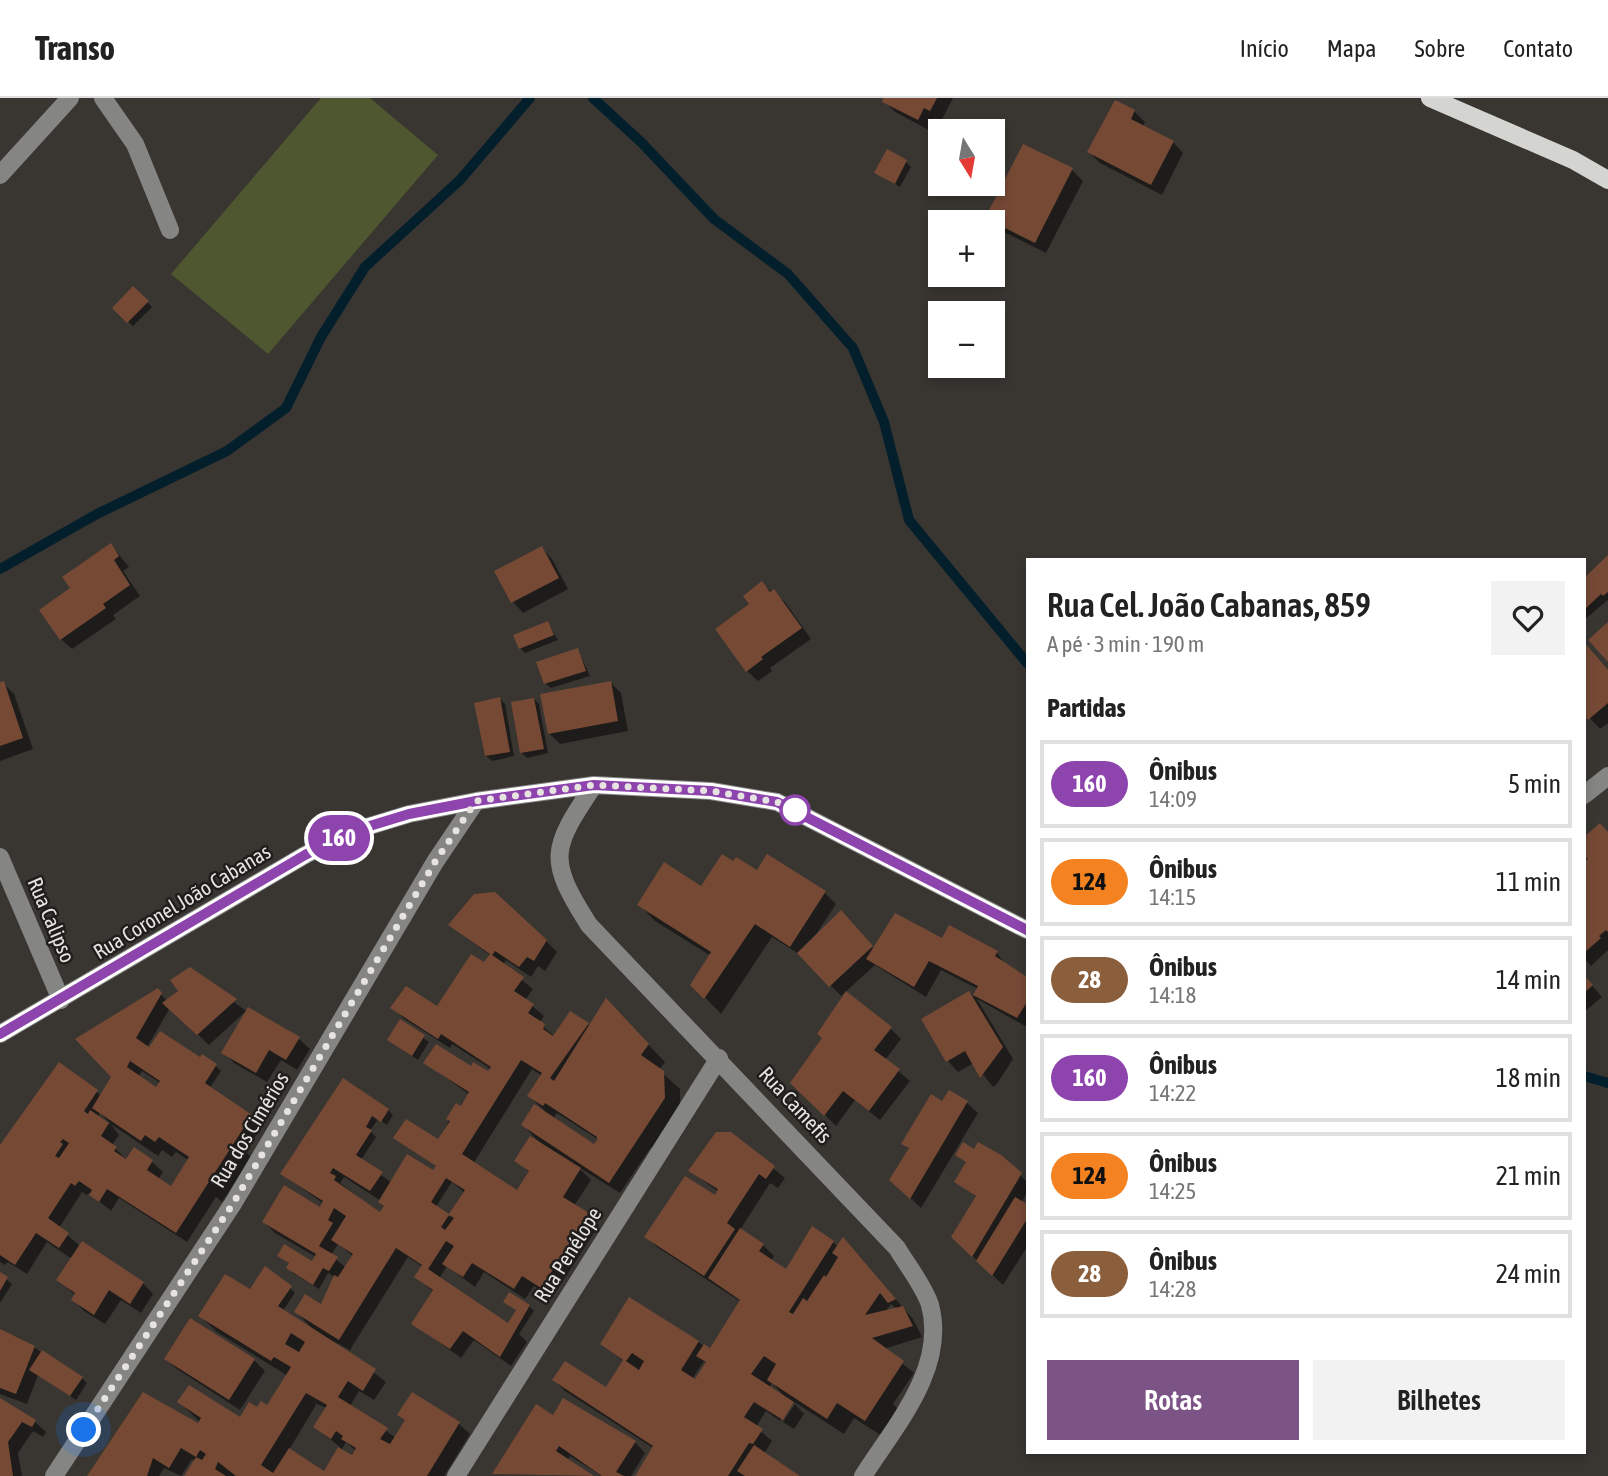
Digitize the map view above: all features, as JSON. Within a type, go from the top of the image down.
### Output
[{"type":"main road","points":[[1430,98],[1573,160],[1608,180]]},
{"type":"street","points":[[0,175],[70,98]]},
{"type":"street","points":[[103,98],[135,144],[170,230]]},
{"type":"street","points":[[1586,793],[1608,776]]},
{"type":"street","name":"Rua Coronel João Cabanas","points":[[0,1034],[305,855],[350,832],[409,814],[476,801],[594,785],[711,791],[777,802],[1026,929]]},
{"type":"street","name":"Rua Camefis","points":[[594,785],[564,830],[558,862],[565,888],[589,925],[719,1058],[897,1248],[929,1304],[933,1355],[908,1406],[863,1476]]},
{"type":"street","name":"Rua dos Cimérios","points":[[54,1476],[234,1202],[435,862],[476,801]]},
{"type":"street","name":"Rua Calipso","points":[[0,856],[61,1000]]},
{"type":"street","name":"Rua Penélope","points":[[456,1476],[719,1058]]},
{"type":"green space","points":[[321,98],[370,98],[438,155],[268,354],[171,274]]},
{"type":"building","points":[[883,98],[937,98],[930,111],[924,108],[918,120],[882,102]]},
{"type":"building","points":[[1115,100],[1135,110],[1131,119],[1174,141],[1151,185],[1087,152]]},
{"type":"building","points":[[1023,144],[1073,168],[1035,243],[1005,228],[1005,210],[989,210],[996,196],[1005,196],[1005,179]]},
{"type":"building","points":[[887,149],[907,160],[895,184],[874,173]]},
{"type":"building","points":[[133,286],[149,301],[127,323],[112,308]]},
{"type":"building","points":[[111,543],[119,556],[114,560],[130,585],[103,604],[106,608],[60,640],[39,610],[70,588],[62,577]]},
{"type":"building","points":[[542,546],[559,578],[511,603],[494,571]]},
{"type":"building","points":[[1608,555],[1608,592],[1603,596],[1601,594],[1586,608],[1586,576]]},
{"type":"building","points":[[762,581],[770,592],[774,589],[802,628],[761,657],[763,659],[746,672],[715,629],[749,604],[743,596]]},
{"type":"building","points":[[548,621],[554,635],[519,649],[513,635]]},
{"type":"building","points":[[1608,622],[1608,662],[1588,640]]},
{"type":"building","points":[[1586,644],[1608,670],[1608,703],[1588,720]]},
{"type":"building","points":[[578,648],[586,671],[544,684],[536,662]]},
{"type":"building","points":[[4,681],[23,738],[0,746],[0,682]]},
{"type":"building","points":[[611,681],[618,721],[548,734],[540,694]]},
{"type":"building","points":[[500,697],[510,752],[485,756],[474,703]]},
{"type":"building","points":[[534,698],[544,749],[520,753],[511,702]]},
{"type":"building","points":[[1600,823],[1608,832],[1608,932],[1606,930],[1599,936],[1601,938],[1586,951],[1588,859],[1586,835]]},
{"type":"building","points":[[722,854],[733,861],[736,857],[757,870],[767,854],[826,891],[790,947],[755,924],[704,999],[690,985],[711,952],[637,905],[664,862],[701,886]]},
{"type":"building","points":[[495,892],[547,940],[534,961],[527,957],[519,967],[495,951],[492,955],[524,977],[514,991],[534,1004],[528,1013],[545,1024],[543,1029],[553,1036],[570,1011],[589,1023],[550,1078],[554,1081],[606,998],[649,1044],[641,1055],[664,1071],[665,1098],[609,1183],[521,1125],[534,1104],[594,1144],[597,1140],[597,1137],[545,1103],[543,1106],[527,1096],[542,1073],[521,1060],[462,1154],[517,1190],[529,1171],[514,1161],[530,1136],[581,1168],[563,1197],[589,1213],[541,1288],[522,1276],[514,1289],[472,1263],[463,1277],[442,1264],[454,1246],[446,1241],[428,1269],[508,1323],[516,1310],[503,1302],[509,1292],[530,1305],[500,1357],[463,1331],[450,1349],[411,1324],[433,1290],[414,1277],[422,1265],[396,1248],[339,1340],[294,1312],[305,1294],[321,1304],[334,1275],[338,1277],[353,1254],[331,1240],[346,1216],[334,1208],[328,1220],[333,1223],[319,1246],[338,1257],[329,1271],[323,1268],[313,1285],[286,1268],[289,1263],[277,1256],[284,1244],[312,1261],[316,1254],[262,1222],[284,1185],[320,1207],[323,1201],[280,1174],[343,1078],[389,1109],[381,1122],[372,1116],[366,1127],[372,1130],[356,1155],[383,1172],[370,1191],[333,1168],[330,1173],[336,1176],[334,1180],[380,1212],[384,1206],[378,1202],[407,1154],[433,1170],[436,1166],[393,1138],[406,1119],[438,1139],[450,1121],[446,1119],[456,1103],[461,1106],[469,1092],[423,1063],[436,1044],[471,1066],[473,1062],[488,1071],[491,1067],[441,1034],[438,1039],[390,1008],[406,986],[437,1006],[471,954],[484,962],[490,954],[448,925],[474,894]],"holes":[[[446,1178],[465,1190],[449,1214],[431,1202]],[[449,1215],[454,1218],[445,1230],[441,1227]]]},
{"type":"building","points":[[841,910],[873,946],[829,987],[797,953]]},
{"type":"building","points":[[895,913],[942,938],[949,925],[998,951],[995,956],[1026,976],[1026,1004],[1017,1018],[973,995],[978,986],[929,961],[914,987],[866,959]]},
{"type":"building","points":[[190,967],[237,999],[197,1035],[162,1003],[178,991],[170,980]]},
{"type":"building","points":[[1586,977],[1593,985],[1586,991]]},
{"type":"building","points":[[158,988],[162,993],[136,1038],[149,1047],[160,1031],[200,1057],[202,1054],[217,1064],[205,1083],[252,1115],[176,1233],[107,1189],[99,1202],[89,1195],[92,1190],[79,1181],[75,1186],[71,1183],[48,1218],[69,1233],[59,1248],[36,1233],[15,1265],[0,1255],[0,1145],[59,1062],[98,1090],[84,1111],[88,1114],[90,1110],[109,1123],[101,1136],[117,1147],[114,1151],[126,1159],[134,1147],[153,1160],[147,1170],[171,1186],[189,1157],[159,1137],[155,1142],[145,1135],[141,1141],[92,1108],[111,1077],[75,1039]],"holes":[[[130,1061],[160,1081],[156,1087],[127,1067]],[[63,1139],[69,1143],[59,1158],[55,1156],[63,1144],[60,1142]]]},
{"type":"building","points":[[846,991],[892,1027],[874,1050],[900,1069],[869,1111],[843,1091],[824,1116],[790,1083],[822,1038],[817,1034]]},
{"type":"building","points":[[969,991],[1003,1047],[980,1078],[965,1051],[946,1062],[921,1019]]},
{"type":"building","points":[[248,1007],[300,1037],[286,1060],[269,1050],[256,1073],[221,1053]]},
{"type":"building","points":[[400,1019],[425,1035],[412,1056],[387,1040]]},
{"type":"building","points":[[949,1090],[968,1101],[910,1199],[889,1180],[909,1148],[901,1144],[931,1094],[942,1101]]},
{"type":"building","points":[[716,1132],[731,1132],[775,1166],[766,1179],[759,1174],[727,1223],[735,1229],[704,1276],[644,1237],[685,1176],[715,1195],[718,1189],[688,1171]]},
{"type":"building","points":[[963,1142],[974,1149],[978,1142],[1001,1155],[1022,1173],[972,1257],[951,1237],[976,1196],[954,1182],[966,1162],[955,1155]]},
{"type":"building","points":[[1015,1197],[1026,1203],[1026,1221],[992,1276],[976,1261]]},
{"type":"building","points":[[812,1226],[834,1241],[789,1312],[793,1314],[803,1298],[807,1301],[824,1275],[826,1277],[838,1257],[832,1253],[843,1237],[896,1299],[888,1303],[880,1293],[865,1315],[903,1306],[913,1326],[872,1338],[904,1361],[865,1421],[837,1403],[827,1419],[767,1380],[776,1364],[764,1356],[751,1374],[794,1402],[783,1420],[754,1402],[744,1417],[763,1429],[753,1444],[749,1443],[728,1476],[635,1476],[653,1446],[552,1380],[565,1361],[606,1387],[623,1360],[600,1344],[629,1297],[699,1341],[681,1370],[695,1379],[706,1362],[696,1356],[704,1344],[710,1348],[740,1300],[708,1278],[740,1228],[764,1244],[759,1251],[786,1269]],"holes":[[[632,1353],[644,1361],[639,1370],[626,1361]]]},
{"type":"building","points":[[82,1241],[144,1282],[130,1304],[109,1290],[94,1315],[71,1300],[75,1293],[56,1280]]},
{"type":"building","points":[[265,1266],[292,1286],[278,1306],[376,1369],[363,1391],[348,1381],[338,1397],[388,1428],[380,1439],[390,1444],[405,1420],[397,1415],[412,1392],[460,1422],[427,1476],[236,1476],[218,1462],[215,1469],[226,1476],[184,1476],[196,1457],[181,1448],[169,1468],[153,1458],[147,1476],[87,1476],[143,1392],[198,1423],[201,1418],[177,1402],[189,1385],[240,1417],[249,1402],[257,1407],[261,1401],[267,1405],[291,1367],[274,1357],[271,1361],[198,1316],[225,1274],[250,1289]],"holes":[[[291,1333],[305,1342],[299,1352],[285,1344]],[[306,1393],[327,1405],[313,1427],[331,1439],[336,1431],[343,1436],[341,1439],[356,1448],[352,1455],[338,1447],[324,1471],[289,1448],[273,1473],[261,1465]],[[200,1450],[206,1454],[202,1460],[196,1457]]]},
{"type":"building","points":[[0,1272],[8,1277],[0,1291]]},
{"type":"building","points":[[190,1318],[255,1359],[229,1400],[164,1359]]},
{"type":"building","points":[[0,1329],[35,1346],[16,1394],[0,1388]]},
{"type":"building","points":[[42,1350],[83,1377],[70,1396],[29,1370]]},
{"type":"building","points":[[0,1398],[36,1420],[32,1427],[22,1422],[8,1442],[13,1476],[0,1476]]},
{"type":"building","points":[[563,1398],[636,1441],[616,1472],[624,1476],[602,1476],[559,1446],[556,1451],[594,1476],[492,1474],[536,1404],[553,1415]]},
{"type":"building","points":[[754,1445],[800,1476],[745,1476],[737,1471]]},
{"type":"waterway","points":[[0,569],[97,514],[227,451],[286,408],[321,337],[365,267],[460,180],[530,98]]},
{"type":"waterway","points":[[593,98],[642,143],[714,219],[788,274],[853,348],[884,422],[909,520],[1026,662]]},
{"type":"waterway","points":[[1586,1077],[1608,1083]]},
{"type":"bus line","name":"160","points":[[0,1034],[305,855],[350,832],[409,814],[476,801],[594,785],[711,791],[777,802],[853,838],[1002,920],[1026,930]]},
{"type":"route","points":[[84,1430],[234,1202],[435,862],[476,801],[594,785],[711,791],[777,802],[795,810]]}]
